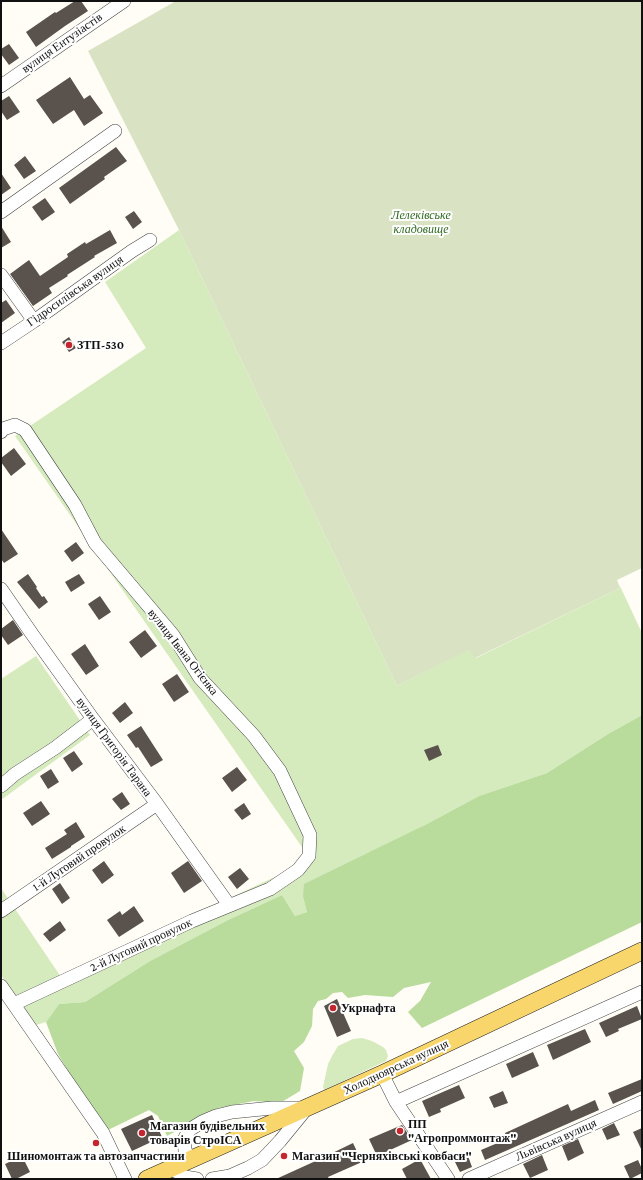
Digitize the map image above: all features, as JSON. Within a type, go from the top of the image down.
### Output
[{"type":"main road","name":"Холодноярська вулиця","points":[[147,1179],[382,1074],[642,951]]},
{"type":"street","name":"вулиця Ентузіастів","points":[[1,86],[124,1]]},
{"type":"street","points":[[1,212],[115,131]]},
{"type":"street","name":"Гідросилівська вулиця","points":[[1,343],[150,240]]},
{"type":"street","points":[[1,275],[34,321]]},
{"type":"street","name":"вулиця Івана Огієнка","points":[[2,431],[15,426],[25,430],[75,505],[95,543],[173,635],[200,678],[254,736],[280,771],[310,835],[309,856],[298,870],[270,889]]},
{"type":"street","name":"вулиця Григорія Тарана","points":[[1,589],[93,720],[229,905]]},
{"type":"street","points":[[1,786],[15,774],[55,748],[93,720]]},
{"type":"street","name":"1-й Луговий провулок","points":[[1,911],[156,804]]},
{"type":"street","name":"2-й Луговий провулок","points":[[14,1004],[192,921],[270,889]]},
{"type":"street","points":[[1,986],[103,1133],[125,1179]]},
{"type":"street","points":[[396,1102],[642,992]]},
{"type":"street","points":[[382,1074],[396,1102],[448,1179]]},
{"type":"street","name":"Львівська вулиця","points":[[469,1179],[642,1102]]},
{"type":"street","points":[[190,1160],[184,1140],[189,1130],[202,1122],[216,1116],[232,1112],[272,1108],[307,1108]]},
{"type":"street","points":[[212,1179],[230,1176],[262,1160],[280,1142],[307,1108]]},
{"type":"street","points":[[171,1168],[185,1177],[196,1179]]},
{"type":"green space","name":"Лелеківське кладовище","points":[[176,1],[642,1],[642,568],[617,580],[620,588],[475,658],[469,650],[397,686],[179,230],[88,51]]},
{"type":"green space","points":[[179,230],[397,686],[470,649],[476,658],[620,588],[619,584],[642,633],[642,715],[608,734],[547,773],[479,796],[425,825],[303,897],[307,912],[295,916],[282,895],[228,920],[150,961],[85,1002],[59,1004],[46,1022],[36,1025],[1,975],[1,888],[61,977],[311,860],[15,436],[146,348],[105,282]]},
{"type":"green space","points":[[36,656],[90,735],[1,800],[1,679]]},
{"type":"green space","points":[[642,715],[642,922],[422,1028],[408,1012],[420,1001],[431,982],[404,988],[393,997],[365,995],[348,998],[342,992],[333,993],[326,999],[318,1001],[313,1009],[312,1026],[304,1042],[294,1051],[304,1068],[300,1091],[280,1103],[254,1101],[218,1108],[167,1136],[158,1116],[149,1110],[108,1130],[84,1098],[58,1054],[46,1022],[59,1004],[85,1002],[150,961],[228,920],[282,895],[295,916],[307,912],[303,897],[304,884],[425,825],[479,796],[547,773],[608,734]]},
{"type":"green space","points":[[362,1038],[383,1047],[388,1056],[386,1061],[324,1090],[323,1087],[328,1064],[338,1046],[353,1039]]},
{"type":"building","points":[[75,1],[81,1],[88,11],[36,47],[26,32],[55,12],[56,13]]},
{"type":"building","points":[[9,44],[19,58],[9,65],[1,54],[1,49]]},
{"type":"building","points":[[70,77],[84,99],[90,95],[103,113],[84,126],[74,110],[53,124],[36,100]]},
{"type":"building","points":[[9,96],[20,112],[7,120],[1,111],[1,101]]},
{"type":"building","points":[[116,147],[127,161],[70,204],[59,188]]},
{"type":"building","points":[[25,156],[36,171],[24,179],[14,165]]},
{"type":"building","points":[[1,173],[11,188],[1,195]]},
{"type":"building","points":[[45,198],[55,212],[42,221],[32,207]]},
{"type":"building","points":[[134,211],[142,222],[133,229],[125,217]]},
{"type":"building","points":[[1,226],[11,242],[1,248]]},
{"type":"building","points":[[110,230],[117,243],[94,256],[95,257],[49,288],[52,293],[33,306],[10,274],[29,260],[40,276],[68,257],[67,254],[85,242],[86,244]]},
{"type":"building","points":[[6,300],[15,313],[1,323],[1,303]]},
{"type":"building","name":"ЗТП-530","points":[[69,337],[76,348],[69,352],[62,342]]},
{"type":"building","points":[[14,448],[26,464],[11,476],[1,462],[1,458]]},
{"type":"building","points":[[1,529],[18,554],[4,563],[1,559]]},
{"type":"building","points":[[76,542],[84,553],[72,562],[64,551]]},
{"type":"building","points":[[28,574],[42,597],[44,596],[48,602],[39,609],[17,582]]},
{"type":"building","points":[[79,574],[85,583],[71,592],[65,582]]},
{"type":"building","points":[[100,596],[111,612],[99,620],[88,604]]},
{"type":"building","points":[[13,620],[23,635],[8,645],[1,635],[1,629]]},
{"type":"building","points":[[145,630],[157,646],[141,658],[129,642]]},
{"type":"building","points":[[85,644],[99,666],[86,675],[71,654]]},
{"type":"building","points":[[177,674],[189,692],[174,702],[162,684]]},
{"type":"building","points":[[125,702],[133,713],[120,723],[112,713]]},
{"type":"building","points":[[141,726],[163,760],[151,767],[138,747],[136,748],[127,735]]},
{"type":"building","points":[[438,745],[442,755],[429,761],[424,750]]},
{"type":"building","points":[[74,751],[83,764],[72,772],[63,758]]},
{"type":"building","points":[[237,767],[247,780],[232,792],[222,778]]},
{"type":"building","points":[[51,769],[59,782],[48,789],[40,776]]},
{"type":"building","points":[[122,792],[130,804],[121,810],[112,799]]},
{"type":"building","points":[[41,801],[50,814],[32,826],[23,813]]},
{"type":"building","points":[[244,803],[251,814],[242,820],[234,810]]},
{"type":"building","points":[[76,822],[85,837],[52,859],[45,848],[67,834],[64,830]]},
{"type":"building","points":[[104,861],[114,875],[102,884],[92,870]]},
{"type":"building","points":[[188,861],[202,881],[184,893],[171,873]]},
{"type":"building","points":[[240,868],[249,879],[237,889],[228,877]]},
{"type":"building","points":[[60,883],[70,898],[62,904],[52,889]]},
{"type":"building","points":[[134,906],[144,921],[119,937],[107,920],[120,911],[122,915]]},
{"type":"building","points":[[60,921],[66,930],[50,942],[43,934]]},
{"type":"building","points":[[337,999],[351,1031],[337,1037],[324,1006]]},
{"type":"building","points":[[637,1006],[642,1019],[618,1029],[619,1031],[606,1037],[599,1023]]},
{"type":"building","points":[[585,1029],[591,1042],[553,1060],[547,1045]]},
{"type":"building","points":[[533,1052],[539,1066],[512,1078],[506,1064]]},
{"type":"building","points":[[642,1079],[642,1091],[613,1104],[608,1093]]},
{"type":"building","points":[[459,1085],[465,1098],[440,1109],[441,1112],[429,1117],[422,1101]]},
{"type":"building","points":[[503,1091],[508,1103],[494,1108],[489,1097]]},
{"type":"building","points":[[595,1100],[599,1110],[485,1160],[481,1150],[507,1139],[505,1133],[568,1104],[571,1111]]},
{"type":"building","name":"Магазин будівельних товарів СтроІСА","points":[[152,1115],[162,1137],[132,1151],[121,1129]]},
{"type":"building","points":[[614,1123],[620,1135],[607,1140],[602,1129]]},
{"type":"building","name":"ПП \"Агропроммонтаж\"","points":[[402,1125],[412,1140],[377,1156],[369,1139]]},
{"type":"building","points":[[642,1128],[642,1151],[633,1132]]},
{"type":"building","points":[[578,1139],[584,1153],[568,1161],[562,1146]]},
{"type":"building","points":[[353,1143],[362,1162],[328,1177],[329,1179],[276,1179],[320,1159]]},
{"type":"building","points":[[542,1155],[548,1170],[530,1178],[523,1164]]},
{"type":"building","points":[[22,1156],[30,1172],[16,1179],[12,1179],[5,1164]]},
{"type":"building","points":[[468,1156],[472,1167],[460,1172],[455,1162]]},
{"type":"building","points":[[420,1159],[431,1179],[407,1179],[402,1169]]},
{"type":"building","points":[[638,1160],[642,1173],[630,1179],[624,1166]]},
{"type":"place","name":"ЗТП-530","points":[[69,345]]},
{"type":"place","name":"Укрнафта","points":[[333,1008]]},
{"type":"place","name":"ПП \"Агропроммонтаж\"","points":[[400,1131]]},
{"type":"place","name":"Магазин будівельних товарів СтроІСА","points":[[142,1133]]},
{"type":"place","name":"Шиномонтаж та автозапчастини","points":[[96,1143]]},
{"type":"place","name":"Магазин \"Черняхівські ковбаси\"","points":[[284,1156]]}]
